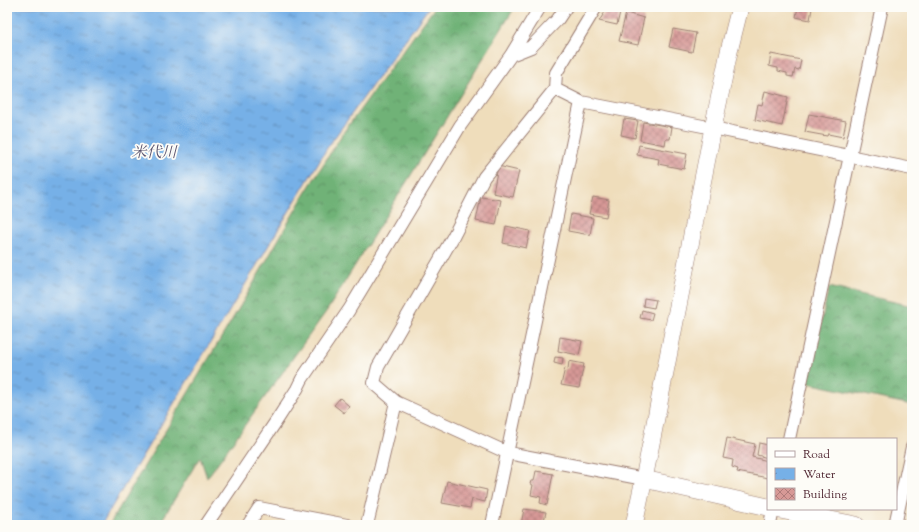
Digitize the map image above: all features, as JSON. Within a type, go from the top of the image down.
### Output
[{"type":"street","points":[[206,525],[349,310],[460,126],[511,55],[540,7]]},
{"type":"street","points":[[511,55],[531,47],[558,19],[566,7]]},
{"type":"street","points":[[596,7],[556,73],[555,90],[484,177],[453,236],[378,367],[374,384],[396,402],[508,453],[644,479],[767,507]]},
{"type":"street","points":[[634,525],[713,128],[740,7]]},
{"type":"street","points":[[789,438],[851,157],[882,7]]},
{"type":"street","points":[[555,90],[581,102],[912,169]]},
{"type":"street","points":[[492,525],[581,102]]},
{"type":"street","points":[[367,525],[396,402]]},
{"type":"street","points":[[895,525],[912,447]]},
{"type":"street","points":[[248,525],[259,508],[347,525]]},
{"type":"street","points":[[770,525],[774,510]]},
{"type":"street","points":[[779,510],[856,525]]},
{"type":"green space","points":[[435,7],[515,7],[328,309],[207,478],[200,457],[159,525],[109,525],[245,298],[304,195],[343,133]]},
{"type":"green space","points":[[829,287],[912,306],[912,405],[808,383]]},
{"type":"water","name":"米代川","points":[[7,7],[429,7],[327,148],[101,525],[7,525]]},
{"type":"building","points":[[798,7],[812,8],[810,20],[796,17]]},
{"type":"building","points":[[607,9],[620,12],[617,25],[599,21]]},
{"type":"building","points":[[626,13],[644,18],[638,45],[619,41]]},
{"type":"building","points":[[673,29],[696,33],[692,52],[669,47]]},
{"type":"building","points":[[771,54],[801,60],[799,70],[795,69],[793,77],[787,76],[787,73],[778,71],[778,68],[769,66]]},
{"type":"building","points":[[765,91],[788,97],[782,126],[755,120],[758,104],[762,105]]},
{"type":"building","points":[[809,114],[846,121],[843,137],[805,132]]},
{"type":"building","points":[[624,119],[638,121],[635,138],[621,135]]},
{"type":"building","points":[[643,122],[672,127],[670,139],[666,139],[665,145],[640,140]]},
{"type":"building","points":[[639,145],[687,154],[684,169],[658,164],[659,159],[637,155]]},
{"type":"building","points":[[498,166],[519,171],[513,197],[493,193]]},
{"type":"building","points":[[481,197],[501,200],[496,225],[476,221]]},
{"type":"building","points":[[593,197],[609,200],[606,217],[589,214]]},
{"type":"building","points":[[571,214],[593,218],[590,235],[568,231]]},
{"type":"building","points":[[506,226],[530,231],[526,248],[503,243]]},
{"type":"building","points":[[644,298],[656,300],[654,308],[643,306]]},
{"type":"building","points":[[642,310],[653,313],[651,320],[640,318]]},
{"type":"building","points":[[560,337],[582,341],[579,355],[558,351]]},
{"type":"building","points":[[555,357],[563,358],[562,365],[554,363]]},
{"type":"building","points":[[569,361],[584,364],[579,388],[561,385],[565,368],[568,369]]},
{"type":"building","points":[[340,398],[349,406],[344,413],[334,405]]},
{"type":"building","points":[[727,438],[755,444],[752,457],[767,461],[767,478],[737,472],[738,469],[732,467],[733,460],[723,458]]},
{"type":"building","points":[[759,443],[767,445],[767,458],[757,455]]},
{"type":"building","points":[[536,471],[553,474],[547,505],[540,503],[541,497],[531,495],[533,485],[530,484],[531,481],[534,481]]},
{"type":"building","points":[[447,481],[487,490],[485,502],[472,499],[470,508],[442,503]]},
{"type":"building","points":[[524,509],[546,512],[543,525],[521,525]]}]
